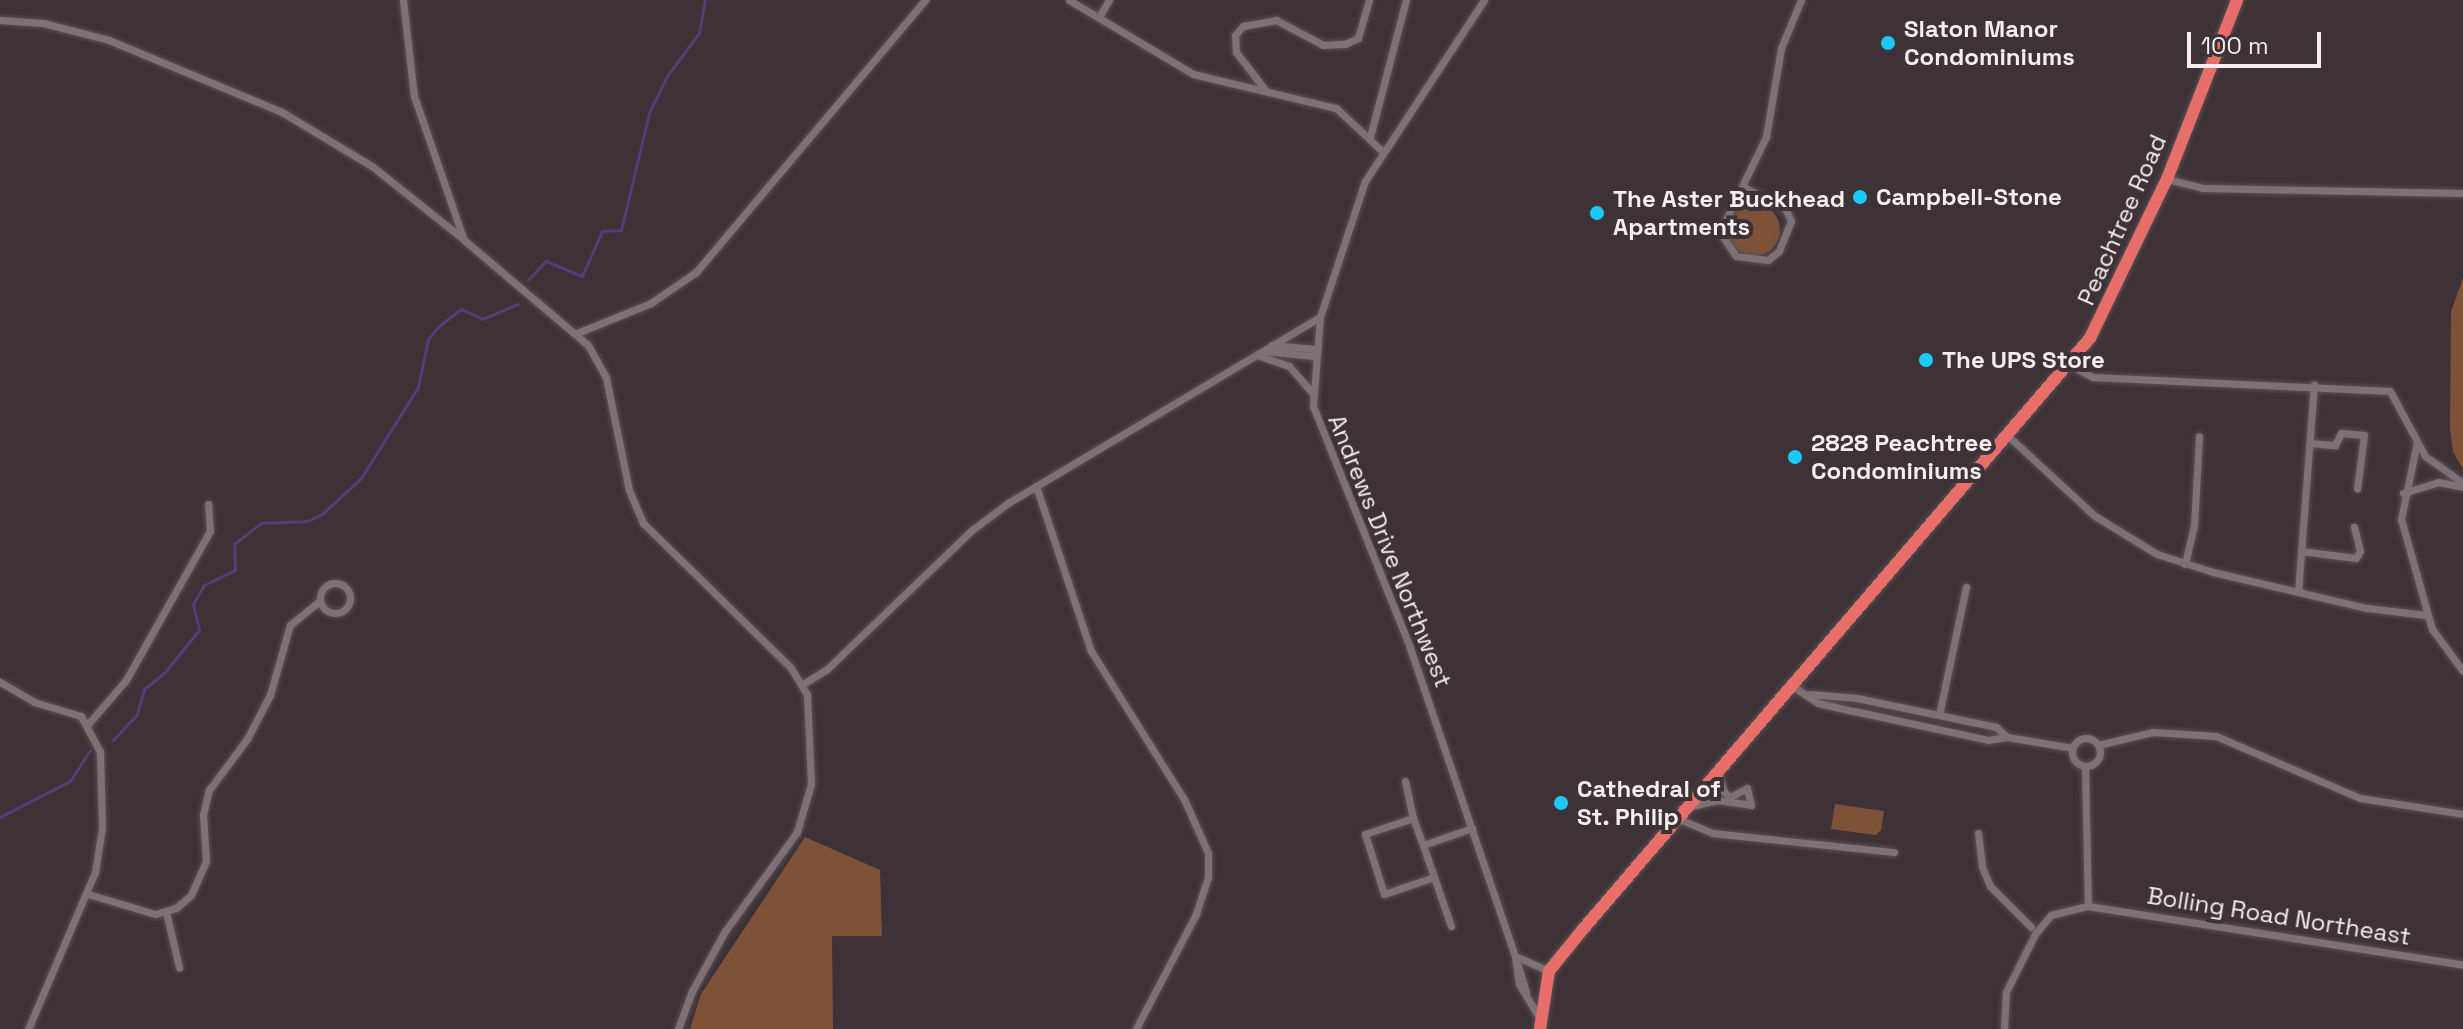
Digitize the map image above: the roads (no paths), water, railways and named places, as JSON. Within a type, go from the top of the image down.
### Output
[{"type":"highway","name":"Peachtree Road","points":[[1789,684],[2068,364],[2106,311],[2167,179],[2237,0]]},
{"type":"highway","points":[[1540,1024],[1549,971],[1789,684]]},
{"type":"street","points":[[403,0],[414,96],[464,240]]},
{"type":"street","points":[[1069,0],[1193,74],[1336,108],[1382,151]]},
{"type":"street","points":[[1099,17],[1109,0]]},
{"type":"street","points":[[1266,91],[1234,43],[1243,26],[1276,20],[1323,45],[1345,44],[1358,38],[1369,0]]},
{"type":"street","points":[[1370,137],[1406,0]]},
{"type":"street","name":"Andrews Drive Northwest","points":[[1484,0],[1382,151],[1349,220],[1320,317],[1314,352],[1313,413],[1409,645],[1515,956],[1513,965],[1526,992],[1529,1007],[1540,1024]]},
{"type":"street","points":[[1743,187],[1785,208],[1791,221],[1779,251],[1768,260],[1736,256],[1722,242],[1720,232],[1766,137],[1781,48],[1801,0]]},
{"type":"street","points":[[577,333],[651,303],[696,272],[922,1]]},
{"type":"street","points":[[0,20],[43,23],[109,40],[282,112],[373,167],[577,333],[606,378],[629,490],[643,523],[803,684],[813,757],[805,810],[788,848],[702,971],[678,1029]]},
{"type":"street","points":[[2167,179],[2202,188],[2463,193]]},
{"type":"street","points":[[803,684],[827,669],[972,530],[1036,486],[1320,317]]},
{"type":"street","points":[[1264,350],[1314,352]]},
{"type":"street","points":[[1264,350],[1289,366],[1312,392]]},
{"type":"street","points":[[2068,364],[2092,377],[2314,385],[2390,391],[2432,463],[2463,485]]},
{"type":"street","points":[[2298,592],[2314,385]]},
{"type":"street","points":[[2310,443],[2335,445],[2341,433],[2364,435],[2357,489]]},
{"type":"street","points":[[2006,434],[2095,516],[2124,537],[2185,564],[2404,616],[2426,615]]},
{"type":"street","points":[[2185,564],[2194,526],[2199,436]]},
{"type":"street","points":[[2417,441],[2403,493],[2401,519],[2426,615],[2463,671]]},
{"type":"street","points":[[2403,493],[2438,482],[2463,485]]},
{"type":"street","points":[[1036,486],[1091,651],[1184,799],[1208,853],[1208,877],[1196,914],[1136,1029]]},
{"type":"street","points":[[89,723],[126,680],[210,531],[208,504]]},
{"type":"street","points":[[2301,551],[2356,558],[2360,551],[2354,527]]},
{"type":"street","points":[[88,894],[144,913],[166,912],[184,903],[200,882],[209,790],[247,739],[270,695],[290,625],[320,601],[325,587],[335,584],[349,595],[346,608],[337,613],[324,609],[320,601]]},
{"type":"street","points":[[1939,715],[1966,587]]},
{"type":"street","points":[[0,682],[24,698],[73,712],[89,723],[100,751],[103,805],[88,894],[28,1029]]},
{"type":"street","points":[[1789,684],[1810,694],[1857,698],[1996,727],[2007,737]]},
{"type":"street","points":[[1810,694],[1818,703],[1988,740],[2007,737],[2073,748],[2086,739],[2098,745],[2126,736],[2174,731],[2216,736],[2360,798],[2463,814]]},
{"type":"street","points":[[1854,711],[1857,698]]},
{"type":"street","points":[[1900,721],[1903,707]]},
{"type":"street","points":[[2085,766],[2098,759],[2098,745]]},
{"type":"street","points":[[2073,748],[2075,760],[2085,766]]},
{"type":"street","points":[[2004,1029],[2006,992],[2035,934],[2051,915],[2088,906],[2085,766]]},
{"type":"street","points":[[1686,807],[1717,800],[1751,805],[1751,791],[1741,789],[1730,797],[1717,771]]},
{"type":"street","points":[[1405,781],[1413,818],[1451,926]]},
{"type":"street","points":[[1677,817],[1685,825],[1712,833],[1894,852]]},
{"type":"street","points":[[1413,818],[1365,834],[1384,894],[1434,877]]},
{"type":"street","points":[[1423,845],[1472,828]]},
{"type":"street","points":[[1978,833],[1990,886],[2031,927]]},
{"type":"street","name":"Bolling Road Northeast","points":[[2088,906],[2463,965]]},
{"type":"street","points":[[166,912],[179,967]]},
{"type":"street","points":[[1515,956],[1549,971]]},
{"type":"waterway","points":[[528,280],[546,261],[582,276],[602,231],[621,230],[649,113],[667,76],[699,33],[705,0]]},
{"type":"waterway","points":[[113,740],[137,714],[144,689],[165,672],[199,630],[193,604],[204,585],[235,570],[234,544],[261,523],[307,521],[322,514],[361,478],[418,387],[428,339],[439,326],[461,309],[482,319],[518,304]]},
{"type":"waterway","points":[[0,817],[70,781],[90,750]]},
{"type":"place","name":"Slaton Manor Condominiums","points":[[1888,43]]},
{"type":"place","name":"Campbell-Stone","points":[[1860,197]]},
{"type":"place","name":"The Aster Buckhead Apartments","points":[[1597,213]]},
{"type":"place","name":"The UPS Store","points":[[1926,360]]},
{"type":"place","name":"2828 Peachtree Condominiums","points":[[1795,457]]},
{"type":"place","name":"Cathedral of St. Philip","points":[[1561,803]]}]
